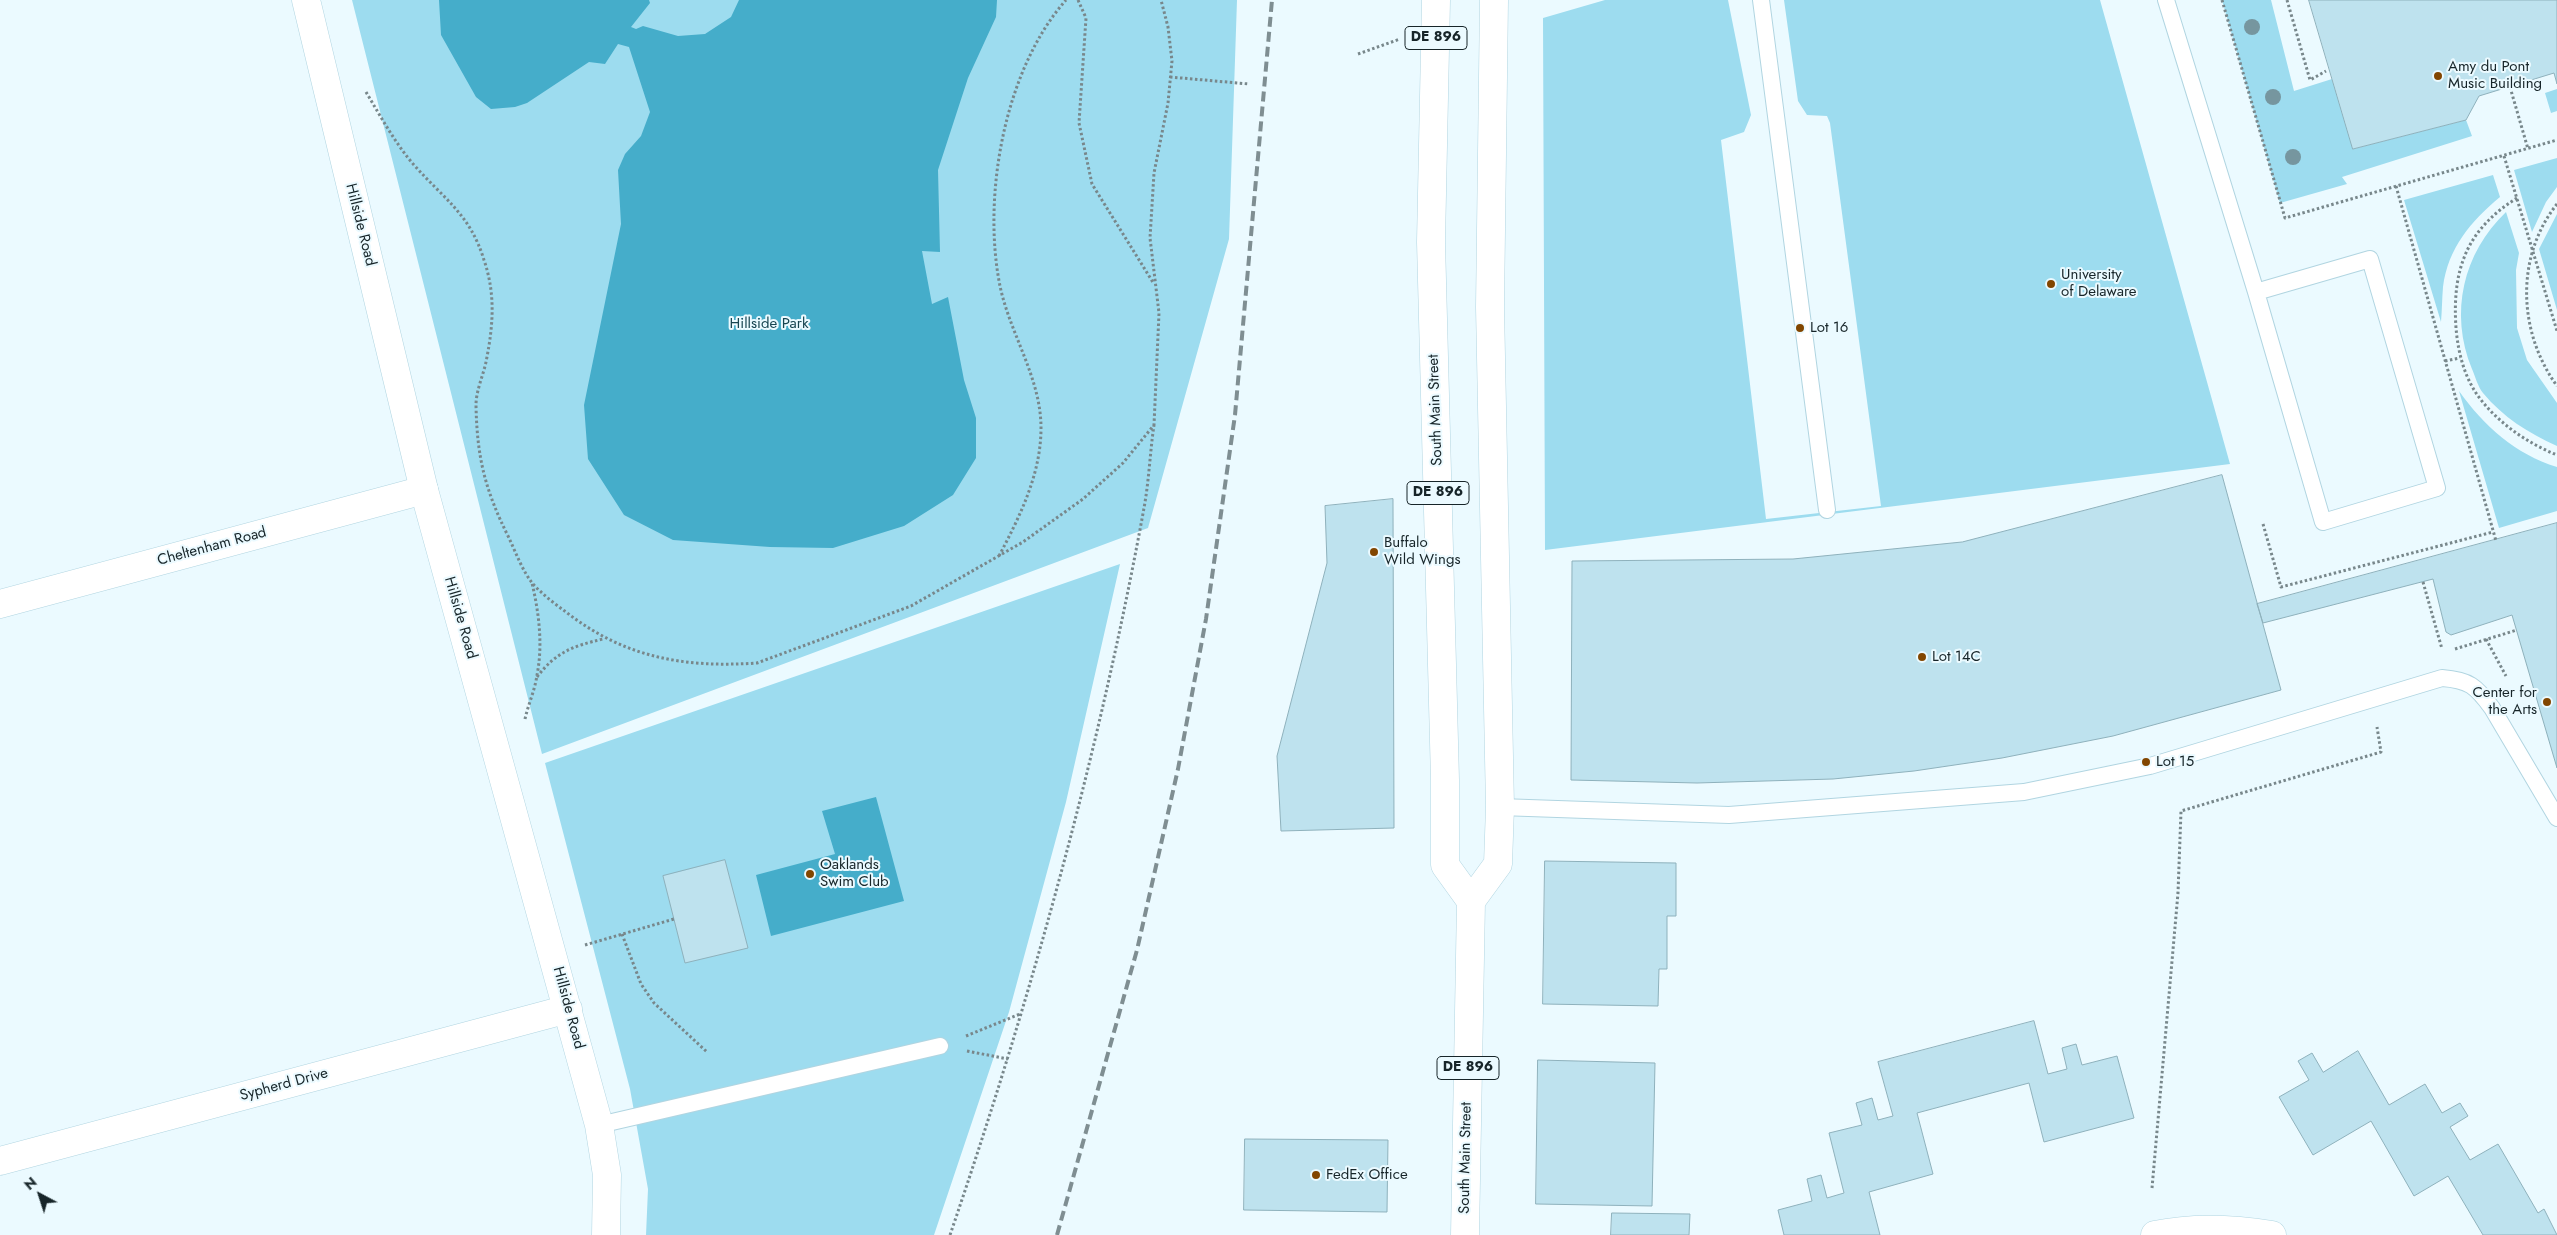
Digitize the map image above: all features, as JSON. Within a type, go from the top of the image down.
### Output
[{"type":"street","name":"Hillside Road","points":[[306,0],[424,490],[600,1125],[607,1175],[606,1235]]},
{"type":"street","name":"South Main Street","points":[[1436,0],[1431,242],[1445,761],[1445,865],[1471,901],[1465,1235]]},
{"type":"street","points":[[1471,901],[1498,864],[1500,807],[1490,298],[1494,0]]},
{"type":"street","name":"Cheltenham Road","points":[[0,604],[424,490]]},
{"type":"street","name":"Sypherd Drive","points":[[0,1161],[568,1009]]},
{"type":"street","points":[[2155,1235],[2203,1230],[2248,1231],[2272,1235]]},
{"type":"lane","points":[[1761,0],[1827,510]]},
{"type":"lane","points":[[2166,0],[2256,292],[2323,522],[2437,488],[2370,258],[2256,292]]},
{"type":"lane","points":[[1500,807],[1729,815],[2024,792],[2150,766],[2442,678],[2470,683],[2481,693],[2492,708],[2557,818]]},
{"type":"lane","points":[[600,1125],[940,1046]]},
{"type":"path","points":[[998,556],[1023,511],[1036,467],[1041,428],[1037,391],[1017,341],[1000,287],[995,245],[996,172],[1011,103],[1029,56],[1054,14],[1066,0]]},
{"type":"path","points":[[1078,0],[1086,18],[1079,124],[1092,184],[1155,287]]},
{"type":"path","points":[[2222,0],[2285,218],[2557,140]]},
{"type":"path","points":[[2287,0],[2310,80],[2326,71]]},
{"type":"path","points":[[950,1235],[1008,1059],[1080,798],[1111,664],[1144,506],[1154,425],[1159,313],[1150,238],[1154,173],[1168,103],[1172,61],[1163,1]]},
{"type":"path","points":[[1358,54],[1407,37]]},
{"type":"path","points":[[1170,77],[1249,84]]},
{"type":"path","points":[[2510,87],[2528,149]]},
{"type":"path","points":[[363,88],[414,165],[452,202],[467,221],[484,259],[492,290],[493,323],[476,401],[477,442],[483,478],[495,511],[532,583],[539,627],[540,656],[537,678],[524,722]]},
{"type":"path","points":[[2504,156],[2557,331]]},
{"type":"path","points":[[2396,186],[2496,541]]},
{"type":"path","points":[[2517,198],[2491,217],[2481,228],[2473,239],[2461,264],[2454,293],[2460,358],[2477,395],[2488,408],[2526,440],[2557,455]]},
{"type":"path","points":[[2557,204],[2541,227],[2532,248],[2526,292],[2528,317],[2539,354],[2557,386]]},
{"type":"path","points":[[2445,361],[2460,358]]},
{"type":"path","points":[[532,583],[557,605],[604,639],[637,653],[673,662],[732,665],[757,663],[911,606],[1023,542],[1083,499],[1123,463],[1154,425]]},
{"type":"path","points":[[2263,524],[2281,587],[2493,532]]},
{"type":"path","points":[[2423,582],[2443,652]]},
{"type":"path","points":[[537,678],[549,661],[565,652],[604,639]]},
{"type":"path","points":[[2152,1188],[2178,892],[2181,811],[2381,752],[2370,700]]},
{"type":"path","points":[[582,946],[674,919]]},
{"type":"path","points":[[622,934],[641,984],[654,1003],[706,1052]]},
{"type":"path","points":[[940,1046],[1020,1014]]},
{"type":"path","points":[[940,1046],[1008,1059]]},
{"type":"green space","name":"Hillside Park","points":[[352,0],[1237,0],[1229,239],[1148,528],[542,754]]},
{"type":"green space","points":[[1605,0],[1728,0],[1751,115],[1744,132],[1721,140],[1766,519],[1881,506],[1830,123],[1827,116],[1807,115],[1798,101],[1784,0],[2100,0],[2230,464],[1545,550],[1543,18]]},
{"type":"green space","points":[[2222,0],[2271,0],[2294,91],[2332,79],[2353,149],[2466,120],[2472,136],[2342,177],[2347,184],[2280,203]]},
{"type":"green space","points":[[2557,89],[2557,111],[2551,113],[2545,93]]},
{"type":"green space","points":[[2557,158],[2557,187],[2546,202],[2532,232],[2514,170]]},
{"type":"green space","points":[[2493,175],[2500,197],[2489,206],[2462,236],[2450,260],[2443,287],[2441,322],[2404,200]]},
{"type":"green space","points":[[2506,212],[2519,253],[2516,270],[2517,328],[2527,360],[2557,403],[2557,446],[2517,424],[2491,402],[2478,385],[2465,348],[2461,306],[2464,285],[2470,265],[2479,246],[2491,228]]},
{"type":"green space","points":[[2557,214],[2557,310],[2539,249]]},
{"type":"green space","points":[[2459,391],[2479,416],[2502,437],[2527,455],[2557,467],[2557,511],[2499,528]]},
{"type":"green space","name":"Oaklands Swim Club","points":[[1120,564],[1066,802],[1009,1012],[934,1235],[646,1235],[648,1189],[630,1089],[545,763]]},
{"type":"shaded area","points":[[439,0],[649,0],[650,3],[631,27],[636,29],[643,26],[678,36],[705,34],[731,17],[739,0],[997,0],[996,17],[968,78],[938,170],[940,252],[922,251],[932,304],[948,297],[964,380],[976,418],[976,458],[953,495],[904,526],[833,548],[770,547],[673,540],[624,515],[588,459],[584,405],[621,224],[618,170],[625,154],[641,136],[650,112],[629,47],[618,44],[605,64],[589,62],[527,103],[515,107],[491,109],[476,97],[441,35]]},
{"type":"shaded area","points":[[876,797],[904,901],[771,936],[756,875],[835,854],[822,811]]},
{"type":"building","name":"Amy du Pont Music Building","points":[[2309,0],[2557,0],[2557,84],[2554,73],[2479,96],[2466,120],[2353,149]]},
{"type":"building","name":"Lot 14C","points":[[2222,475],[2281,690],[2113,736],[2002,758],[1914,771],[1833,779],[1697,783],[1571,780],[1572,561],[1793,559],[1962,542]]},
{"type":"building","points":[[1393,499],[1394,828],[1281,831],[1277,756],[1327,563],[1325,506]]},
{"type":"building","name":"Center for the Arts","points":[[2557,523],[2557,768],[2512,615],[2451,635],[2446,632],[2433,579],[2263,623],[2257,604]]},
{"type":"building","points":[[725,860],[748,948],[685,963],[663,876]]},
{"type":"building","points":[[1545,861],[1676,863],[1676,916],[1667,916],[1667,969],[1659,969],[1658,1006],[1543,1004]]},
{"type":"building","points":[[2034,1021],[2048,1074],[2067,1069],[2062,1048],[2076,1044],[2082,1065],[2117,1056],[2134,1118],[2044,1142],[2029,1083],[1917,1113],[1933,1174],[1869,1192],[1880,1235],[1784,1235],[1778,1210],[1812,1201],[1807,1179],[1821,1175],[1827,1198],[1844,1193],[1829,1133],[1862,1125],[1856,1103],[1872,1098],[1878,1120],[1893,1116],[1878,1062]]},
{"type":"building","points":[[2358,1051],[2389,1105],[2425,1084],[2442,1113],[2460,1103],[2468,1116],[2450,1127],[2470,1160],[2498,1144],[2538,1213],[2544,1209],[2557,1235],[2483,1235],[2448,1176],[2414,1196],[2371,1121],[2313,1155],[2279,1097],[2309,1080],[2298,1061],[2312,1053],[2323,1072]]},
{"type":"building","points":[[1538,1060],[1655,1063],[1652,1206],[1536,1204]]},
{"type":"building","name":"FedEx Office","points":[[1245,1139],[1388,1140],[1387,1212],[1244,1210]]},
{"type":"building","points":[[1612,1213],[1690,1214],[1689,1235],[1611,1235]]},
{"type":"railway","points":[[1057,1235],[1137,950],[1178,769],[1206,619],[1235,415],[1272,0]]},
{"type":"place","name":"Amy du Pont Music Building","points":[[2438,76]]},
{"type":"place","name":"University of Delaware","points":[[2051,284]]},
{"type":"place","name":"Lot 16","points":[[1800,328]]},
{"type":"place","name":"Buffalo Wild Wings","points":[[1374,552]]},
{"type":"place","name":"Lot 14C","points":[[1922,657]]},
{"type":"place","name":"Center for the Arts","points":[[2547,702]]},
{"type":"place","name":"Lot 15","points":[[2146,762]]},
{"type":"place","name":"Oaklands Swim Club","points":[[810,874]]},
{"type":"place","name":"FedEx Office","points":[[1316,1175]]}]
